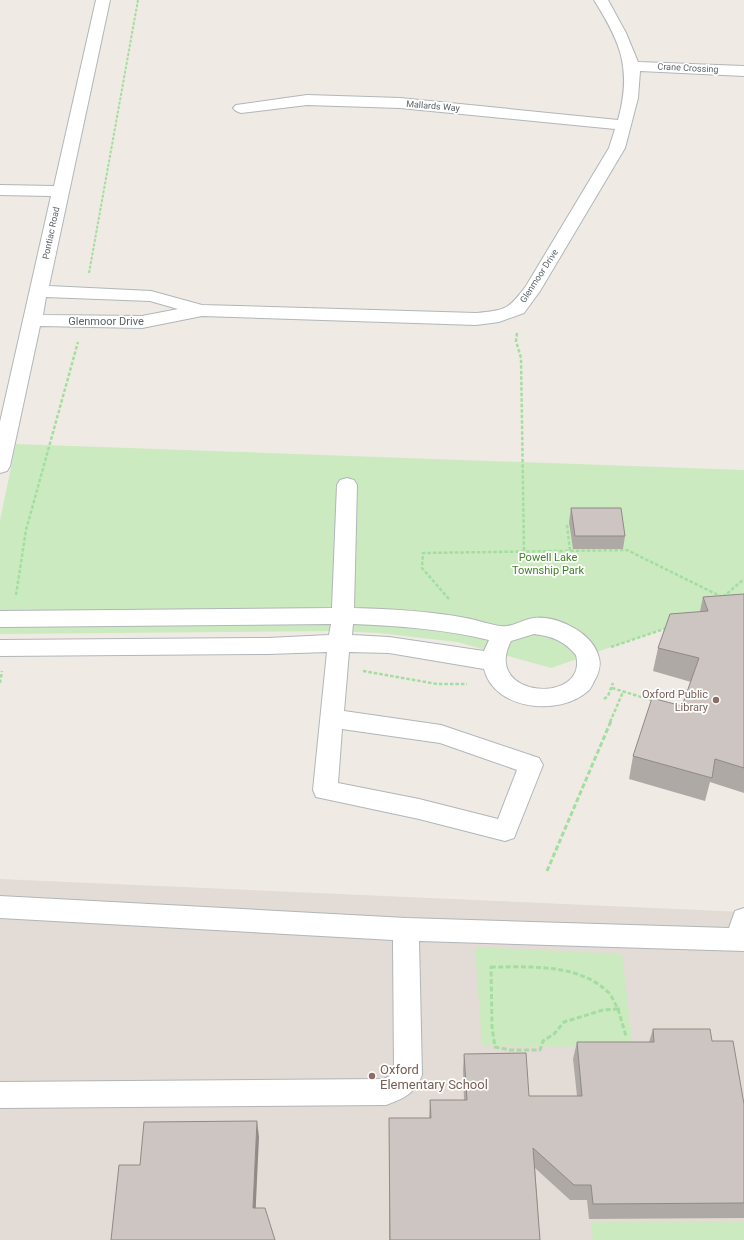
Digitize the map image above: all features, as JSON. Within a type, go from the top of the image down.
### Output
[{"type":"street","name":"Pontiac Road","points":[[0,466],[103,0]]},
{"type":"street","name":"Glenmoor Drive","points":[[32,320],[142,322],[202,310],[476,319],[499,316],[518,309],[534,287],[616,148],[624,125],[631,96],[632,66],[615,25],[601,0]]},
{"type":"street","name":"Crane Crossing","points":[[632,66],[744,71]]},
{"type":"street","name":"Mallards Way","points":[[241,108],[307,100],[400,102],[624,125]]},
{"type":"street","points":[[0,190],[60,191]]},
{"type":"street","name":"Glenmoor Drive","points":[[39,291],[151,296],[202,310]]},
{"type":"street","points":[[331,718],[441,734],[531,765],[505,831],[418,809],[325,790],[331,718],[343,616],[347,485]]},
{"type":"street","points":[[0,619],[343,616],[406,618],[467,626],[504,635],[519,629],[534,626],[566,632],[578,641],[586,652],[589,665],[586,678],[579,686],[568,694],[554,698],[539,698],[524,695],[511,688],[501,680],[495,669],[493,661],[497,646],[504,635]]},
{"type":"street","points":[[0,648],[268,646],[339,643],[389,645],[464,658],[493,661]]},
{"type":"street","points":[[0,907],[406,929],[742,933]]},
{"type":"street","points":[[0,1095],[386,1092],[400,1085],[408,1075],[406,929]]},
{"type":"path","points":[[518,309],[516,341],[521,358],[524,552]]},
{"type":"path","points":[[567,525],[570,551]]},
{"type":"path","points":[[467,626],[462,616],[422,568],[423,553],[628,550],[723,597]]},
{"type":"path","points":[[717,601],[744,579]]},
{"type":"path","points":[[607,649],[670,627]]},
{"type":"path","points":[[598,704],[608,696],[613,682]]},
{"type":"path","points":[[612,688],[659,703]]},
{"type":"path","points":[[547,872],[622,692]]},
{"type":"path","points":[[620,1009],[603,1010],[564,1022],[554,1034],[543,1040],[540,1050],[510,1050],[495,1047],[492,1036],[489,979],[491,967],[543,967],[580,974],[600,984],[617,1002],[620,1009],[624,1019],[626,1036]]},
{"type":"shaded area","name":"Oxford Elementary School","points":[[0,879],[744,912],[744,1240],[0,1240]]},
{"type":"green space","name":"Powell Lake Township Park","points":[[16,444],[744,470],[744,609],[729,606],[551,668],[457,642],[379,633],[335,631],[0,634],[0,520]]},
{"type":"green space","points":[[475,947],[622,954],[633,1047],[482,1046]]},
{"type":"green space","points":[[744,1221],[744,1240],[593,1240],[591,1222]]},
{"type":"building","points":[[571,508],[621,508],[625,536],[575,536]]},
{"type":"building","name":"Oxford Public Library","points":[[744,594],[744,768],[715,759],[712,778],[633,756],[652,698],[682,706],[699,658],[658,648],[670,614],[708,611],[703,597]]},
{"type":"building","points":[[653,1029],[710,1029],[712,1041],[733,1041],[744,1104],[744,1203],[593,1204],[591,1185],[574,1185],[533,1148],[540,1240],[390,1240],[389,1118],[431,1118],[430,1100],[467,1100],[464,1054],[526,1053],[529,1096],[582,1096],[577,1042],[654,1042]]},
{"type":"building","points":[[257,1121],[253,1208],[265,1208],[275,1240],[111,1240],[119,1165],[140,1165],[144,1122]]},
{"type":"place","name":"Oxford Public Library","points":[[716,700]]},
{"type":"place","name":"Oxford Elementary School","points":[[372,1076]]}]
